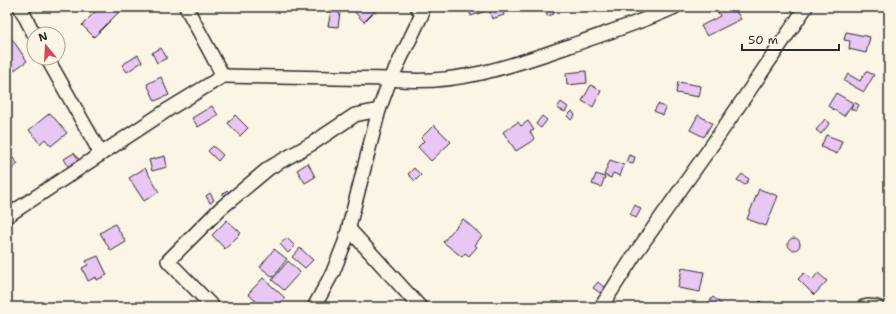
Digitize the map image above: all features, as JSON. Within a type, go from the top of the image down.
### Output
[{"type":"street","points":[[20,7],[30,26]]},
{"type":"street","points":[[186,7],[223,76]]},
{"type":"street","points":[[7,216],[223,76],[391,79],[407,81],[438,80],[471,75],[530,59],[626,26],[675,7]]},
{"type":"street","points":[[601,307],[635,254],[806,7]]},
{"type":"street","points":[[314,307],[333,272],[343,248],[379,110],[422,9]]},
{"type":"street","points":[[52,66],[101,154]]},
{"type":"street","points":[[213,307],[168,261],[220,209],[269,168],[313,143],[355,115],[379,110]]},
{"type":"street","points":[[349,229],[420,307]]},
{"type":"street","points":[[863,307],[877,307]]},
{"type":"building","points":[[100,7],[115,7],[120,11],[94,37],[82,25]]},
{"type":"building","points":[[350,7],[373,7],[376,10],[364,22]]},
{"type":"building","points":[[468,7],[502,7],[504,15],[492,19],[489,10],[471,16]]},
{"type":"building","points":[[544,7],[552,7],[554,14],[547,16]]},
{"type":"building","points":[[723,7],[740,7],[741,9],[736,11],[741,19],[707,36],[701,26],[720,16],[717,10]]},
{"type":"building","points":[[331,11],[340,13],[338,27],[328,26]]},
{"type":"building","points":[[846,32],[870,37],[866,53],[849,49],[850,41],[844,40]]},
{"type":"building","points":[[12,39],[26,60],[26,62],[13,71],[7,62],[7,42]]},
{"type":"building","points":[[161,48],[167,58],[157,63],[152,53]]},
{"type":"building","points":[[138,55],[142,62],[127,72],[122,65]]},
{"type":"building","points":[[586,71],[587,83],[567,85],[566,73]]},
{"type":"building","points":[[866,71],[874,75],[864,92],[844,81],[848,74],[860,81]]},
{"type":"building","points":[[161,77],[169,95],[155,101],[147,84]]},
{"type":"building","points":[[678,82],[701,86],[699,97],[676,93]]},
{"type":"building","points":[[591,85],[601,91],[593,107],[582,101]]},
{"type":"building","points":[[836,93],[853,103],[844,116],[828,106]]},
{"type":"building","points":[[561,102],[568,107],[565,112],[557,108]]},
{"type":"building","points":[[854,102],[859,105],[856,111],[851,109]]},
{"type":"building","points":[[658,104],[666,108],[663,115],[654,111]]},
{"type":"building","points":[[212,106],[218,115],[198,127],[192,118]]},
{"type":"building","points":[[572,111],[575,115],[571,120],[567,116]]},
{"type":"building","points":[[50,113],[67,133],[51,146],[45,139],[40,144],[29,130]]},
{"type":"building","points":[[235,115],[248,128],[240,136],[228,123]]},
{"type":"building","points":[[698,115],[712,123],[704,137],[690,130]]},
{"type":"building","points":[[542,116],[547,120],[541,128],[536,124]]},
{"type":"building","points":[[825,119],[830,123],[821,134],[816,130]]},
{"type":"building","points":[[528,121],[534,130],[530,132],[535,139],[516,151],[503,132],[518,122],[521,126]]},
{"type":"building","points":[[434,125],[451,142],[431,161],[418,147],[424,141],[421,138]]},
{"type":"building","points":[[826,135],[842,141],[837,154],[821,147]]},
{"type":"building","points":[[213,146],[223,155],[218,161],[208,151]]},
{"type":"building","points":[[7,151],[18,164],[7,173]]},
{"type":"building","points":[[74,153],[80,161],[69,168],[64,159]]},
{"type":"building","points":[[629,155],[635,157],[633,164],[626,162]]},
{"type":"building","points":[[165,156],[167,167],[152,171],[149,160]]},
{"type":"building","points":[[610,160],[624,165],[620,176],[613,173],[611,178],[604,175]]},
{"type":"building","points":[[308,163],[315,177],[305,183],[297,170]]},
{"type":"building","points":[[145,168],[159,192],[144,201],[129,178]]},
{"type":"building","points":[[414,168],[421,175],[415,181],[408,174]]},
{"type":"building","points":[[596,174],[605,177],[601,187],[592,184]]},
{"type":"building","points":[[742,174],[749,179],[745,185],[737,180]]},
{"type":"building","points":[[759,189],[778,196],[766,226],[747,219]]},
{"type":"building","points":[[227,190],[233,196],[228,201],[222,195]]},
{"type":"building","points":[[210,193],[214,200],[210,203],[206,196]]},
{"type":"building","points":[[635,205],[641,209],[636,218],[630,214]]},
{"type":"building","points":[[463,219],[482,236],[475,245],[477,247],[469,256],[465,253],[462,257],[443,242]]},
{"type":"building","points":[[227,220],[241,233],[225,249],[212,235]]},
{"type":"building","points":[[115,224],[126,242],[111,251],[100,233]]},
{"type":"building","points":[[287,238],[295,246],[288,253],[280,244]]},
{"type":"building","points":[[794,238],[798,240],[800,244],[798,248],[794,250],[790,248],[788,244],[790,240]]},
{"type":"building","points":[[300,248],[313,260],[305,268],[292,257]]},
{"type":"building","points":[[274,249],[287,259],[273,277],[260,267]]},
{"type":"building","points":[[98,256],[107,275],[97,280],[96,277],[88,281],[82,268],[88,265],[86,261]]},
{"type":"building","points":[[288,261],[300,272],[284,290],[272,280]]},
{"type":"building","points":[[682,268],[704,272],[700,292],[678,288]]},
{"type":"building","points":[[804,273],[812,280],[818,273],[827,281],[814,295],[798,279]]},
{"type":"building","points":[[263,278],[285,298],[276,307],[263,307],[248,294]]},
{"type":"building","points":[[598,282],[605,288],[600,293],[593,288]]},
{"type":"building","points":[[713,297],[725,307],[705,307]]},
{"type":"building","points":[[760,301],[766,307],[754,307]]}]
